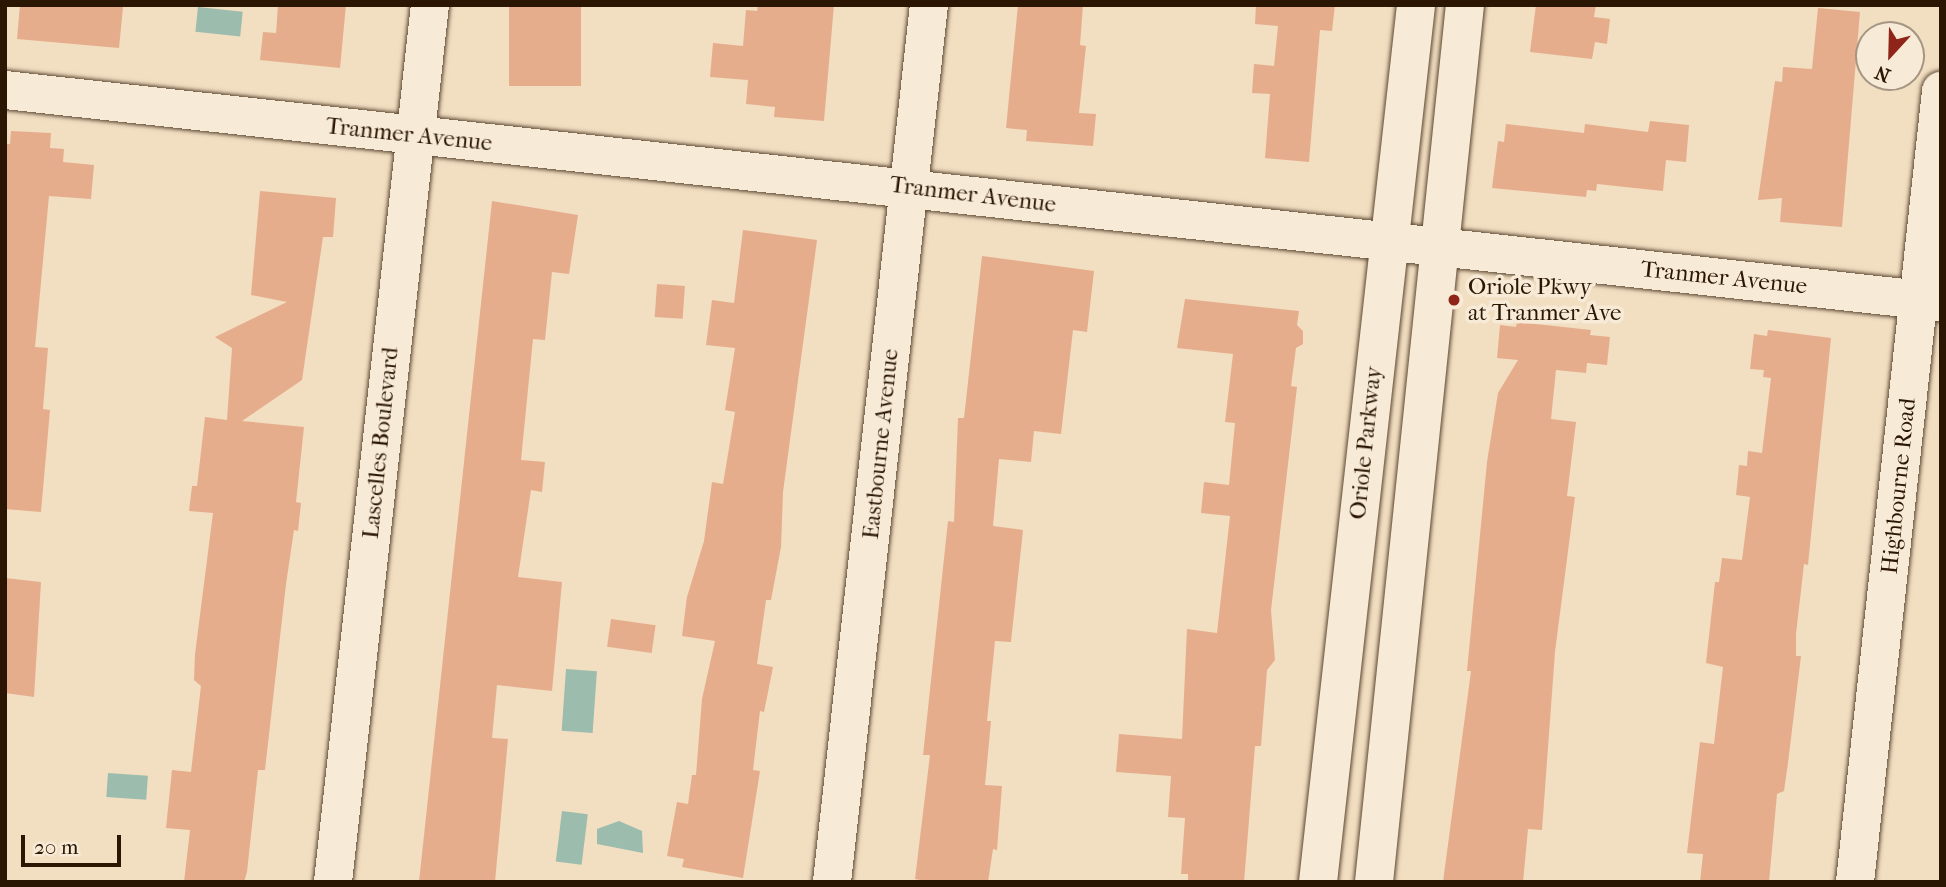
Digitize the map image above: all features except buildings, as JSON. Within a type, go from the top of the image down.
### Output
[{"type":"street","name":"Lascelles Boulevard","points":[[333,882],[430,5]]},
{"type":"street","name":"Eastbourne Avenue","points":[[832,882],[929,5]]},
{"type":"street","name":"Oriole Parkway","points":[[1318,882],[1387,242],[1416,5]]},
{"type":"street","points":[[1374,882],[1465,5]]},
{"type":"street","name":"Tranmer Avenue","points":[[5,90],[1930,301]]},
{"type":"street","name":"Highbourne Road","points":[[1855,882],[1930,301],[1941,91]]},
{"type":"shaded area","points":[[198,7],[243,12],[240,37],[195,32]]},
{"type":"shaded area","points":[[566,669],[597,671],[593,733],[562,731]]},
{"type":"shaded area","points":[[108,773],[148,776],[146,800],[106,797]]},
{"type":"shaded area","points":[[562,811],[588,814],[582,865],[556,862]]},
{"type":"shaded area","points":[[619,821],[642,831],[643,853],[597,844],[597,829]]},
{"type":"place","name":"Oriole Pkwy at Tranmer Ave","points":[[1454,300]]}]
